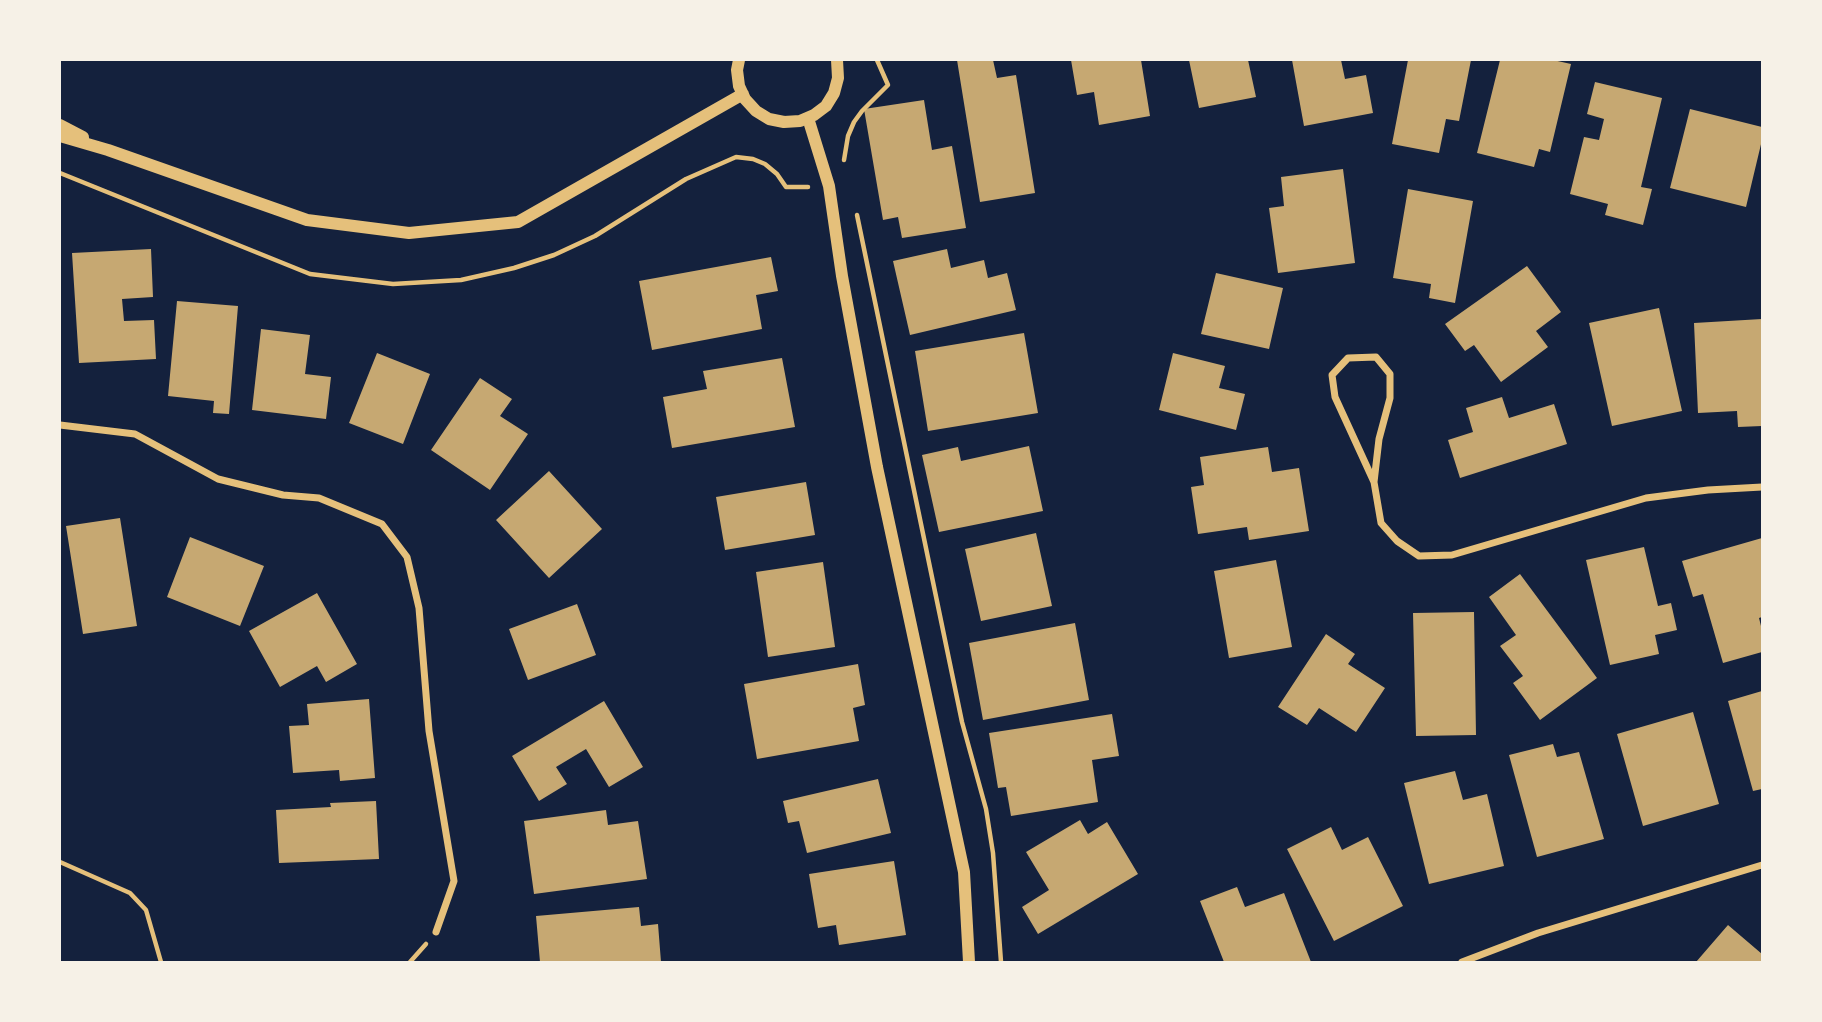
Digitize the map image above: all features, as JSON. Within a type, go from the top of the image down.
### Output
[{"type":"street","points":[[739,60],[737,70],[743,94],[756,111],[769,119],[784,122],[808,118],[826,106],[834,93],[838,78],[837,60]]},
{"type":"street","points":[[60,136],[108,150],[307,220],[409,233],[518,222],[743,94]]},
{"type":"street","points":[[808,118],[829,186],[842,276],[877,467],[964,872],[969,962]]},
{"type":"street","points":[[60,125],[108,150]]},
{"type":"street","points":[[1374,482],[1379,439],[1390,398],[1390,374],[1376,357],[1348,358],[1332,375],[1335,397],[1374,482],[1381,523],[1397,541],[1419,556],[1452,555],[1646,498],[1708,490],[1762,487]]},
{"type":"street","points":[[60,425],[135,434],[218,479],[283,495],[319,498],[382,524],[407,557],[419,608],[429,731],[454,881],[436,932]]},
{"type":"street","points":[[1462,962],[1538,933],[1762,865]]},
{"type":"path","points":[[60,173],[310,274],[393,284],[461,280],[514,268],[554,255],[595,236],[686,179],[736,157],[765,164],[777,174],[786,187],[829,186],[846,178],[845,151],[851,129],[862,111],[888,85],[877,60]]},
{"type":"path","points":[[856,208],[962,722],[986,809],[993,853],[1001,962]]},
{"type":"path","points":[[60,862],[130,893],[146,910],[161,962]]},
{"type":"building","points":[[957,60],[993,60],[997,78],[1016,75],[1035,193],[980,202]]},
{"type":"building","points":[[1071,60],[1141,60],[1150,116],[1099,125],[1094,92],[1077,95]]},
{"type":"building","points":[[1189,60],[1248,60],[1256,97],[1199,108]]},
{"type":"building","points":[[1292,60],[1341,60],[1345,79],[1366,75],[1373,113],[1304,126]]},
{"type":"building","points":[[1408,60],[1471,60],[1459,121],[1446,119],[1439,153],[1392,144]]},
{"type":"building","points":[[1500,60],[1553,60],[1571,64],[1550,152],[1539,149],[1534,167],[1477,153]]},
{"type":"building","points":[[1595,82],[1662,98],[1641,187],[1652,189],[1643,225],[1605,215],[1608,204],[1570,194],[1584,137],[1599,140],[1604,119],[1587,114]]},
{"type":"building","points":[[924,100],[932,150],[952,146],[966,228],[902,238],[898,217],[883,220],[864,109]]},
{"type":"building","points":[[1690,109],[1762,127],[1762,140],[1746,207],[1670,188]]},
{"type":"building","points":[[1343,169],[1355,263],[1278,273],[1269,208],[1284,206],[1281,177]]},
{"type":"building","points":[[1408,189],[1473,201],[1455,303],[1429,298],[1431,284],[1393,278]]},
{"type":"building","points":[[151,249],[153,297],[122,299],[124,321],[154,320],[156,359],[79,363],[72,253]]},
{"type":"building","points":[[947,249],[951,268],[984,260],[988,278],[1007,273],[1016,310],[910,335],[893,261]]},
{"type":"building","points":[[771,257],[778,291],[756,295],[762,329],[652,350],[639,281]]},
{"type":"building","points":[[1527,266],[1561,312],[1536,331],[1548,347],[1501,382],[1474,345],[1465,351],[1445,324]]},
{"type":"building","points":[[1216,273],[1283,288],[1269,349],[1201,334]]},
{"type":"building","points":[[177,301],[238,306],[229,414],[213,413],[214,401],[168,396]]},
{"type":"building","points":[[1659,308],[1682,411],[1612,426],[1589,323]]},
{"type":"building","points":[[1762,319],[1762,426],[1738,427],[1737,411],[1698,413],[1694,323]]},
{"type":"building","points":[[261,329],[310,335],[305,374],[331,377],[326,419],[252,410]]},
{"type":"building","points":[[1024,333],[1038,413],[928,431],[915,351]]},
{"type":"building","points":[[377,353],[430,374],[403,444],[349,423]]},
{"type":"building","points":[[1173,353],[1225,366],[1219,388],[1245,394],[1236,430],[1159,410]]},
{"type":"building","points":[[782,358],[795,427],[672,448],[663,397],[707,389],[703,371]]},
{"type":"building","points":[[480,378],[512,399],[500,416],[528,434],[490,490],[431,450]]},
{"type":"building","points":[[1502,397],[1509,418],[1554,404],[1567,444],[1460,478],[1448,440],[1473,432],[1466,408]]},
{"type":"building","points":[[1029,446],[1043,511],[939,532],[922,455],[958,447],[961,461]]},
{"type":"building","points":[[1268,447],[1272,472],[1299,468],[1309,531],[1249,540],[1247,527],[1198,534],[1191,487],[1204,485],[1200,457]]},
{"type":"building","points":[[549,471],[602,529],[549,578],[496,520]]},
{"type":"building","points":[[806,482],[815,535],[725,550],[716,497]]},
{"type":"building","points":[[120,518],[137,626],[83,634],[66,526]]},
{"type":"building","points":[[1036,533],[1052,606],[981,621],[965,549]]},
{"type":"building","points":[[190,537],[264,566],[240,626],[167,597]]},
{"type":"building","points":[[1762,538],[1762,617],[1759,618],[1762,652],[1723,663],[1703,594],[1693,597],[1682,561]]},
{"type":"building","points":[[1644,547],[1658,606],[1671,603],[1677,630],[1655,635],[1659,654],[1610,665],[1586,560]]},
{"type":"building","points":[[1276,560],[1292,647],[1229,658],[1214,571]]},
{"type":"building","points":[[823,562],[835,647],[768,657],[756,572]]},
{"type":"building","points":[[1520,574],[1597,678],[1540,720],[1513,683],[1523,676],[1500,646],[1516,635],[1489,597]]},
{"type":"building","points":[[317,593],[357,664],[326,682],[317,666],[280,687],[249,631]]},
{"type":"building","points":[[577,604],[596,655],[528,680],[509,629]]},
{"type":"building","points":[[1474,612],[1476,735],[1416,736],[1413,613]]},
{"type":"building","points":[[1075,623],[1089,700],[983,720],[969,643]]},
{"type":"building","points":[[1326,634],[1355,654],[1348,664],[1385,688],[1356,732],[1319,708],[1307,725],[1278,707]]},
{"type":"building","points":[[858,664],[865,705],[853,708],[859,741],[757,759],[744,684]]},
{"type":"building","points":[[1762,691],[1762,789],[1753,791],[1728,701]]},
{"type":"building","points":[[369,699],[375,778],[340,781],[339,770],[293,773],[289,726],[309,725],[307,704]]},
{"type":"building","points":[[604,701],[643,767],[609,787],[586,749],[556,767],[567,784],[539,801],[512,756]]},
{"type":"building","points":[[1693,712],[1719,804],[1643,826],[1617,734]]},
{"type":"building","points":[[1112,714],[1119,756],[1092,760],[1098,802],[1011,816],[1006,787],[998,788],[989,733]]},
{"type":"building","points":[[1553,744],[1557,757],[1579,752],[1604,839],[1537,857],[1509,755]]},
{"type":"building","points":[[1455,771],[1463,800],[1487,794],[1504,866],[1429,884],[1404,783]]},
{"type":"building","points":[[878,779],[891,833],[807,853],[799,821],[788,823],[783,801]]},
{"type":"building","points":[[376,801],[379,859],[279,863],[276,810],[331,807],[330,803]]},
{"type":"building","points":[[606,810],[608,825],[638,821],[647,879],[534,894],[524,821]]},
{"type":"building","points":[[1080,820],[1088,834],[1107,822],[1138,874],[1038,934],[1022,907],[1049,890],[1026,852]]},
{"type":"building","points":[[1331,827],[1342,850],[1368,837],[1403,906],[1334,941],[1287,849]]},
{"type":"building","points":[[894,861],[906,935],[839,945],[836,925],[818,928],[809,874]]},
{"type":"building","points":[[1237,887],[1245,907],[1284,893],[1311,962],[1224,962],[1200,901]]},
{"type":"building","points":[[639,907],[641,926],[658,924],[661,962],[540,962],[536,916]]},
{"type":"building","points":[[1728,925],[1762,954],[1762,962],[1696,962]]}]
